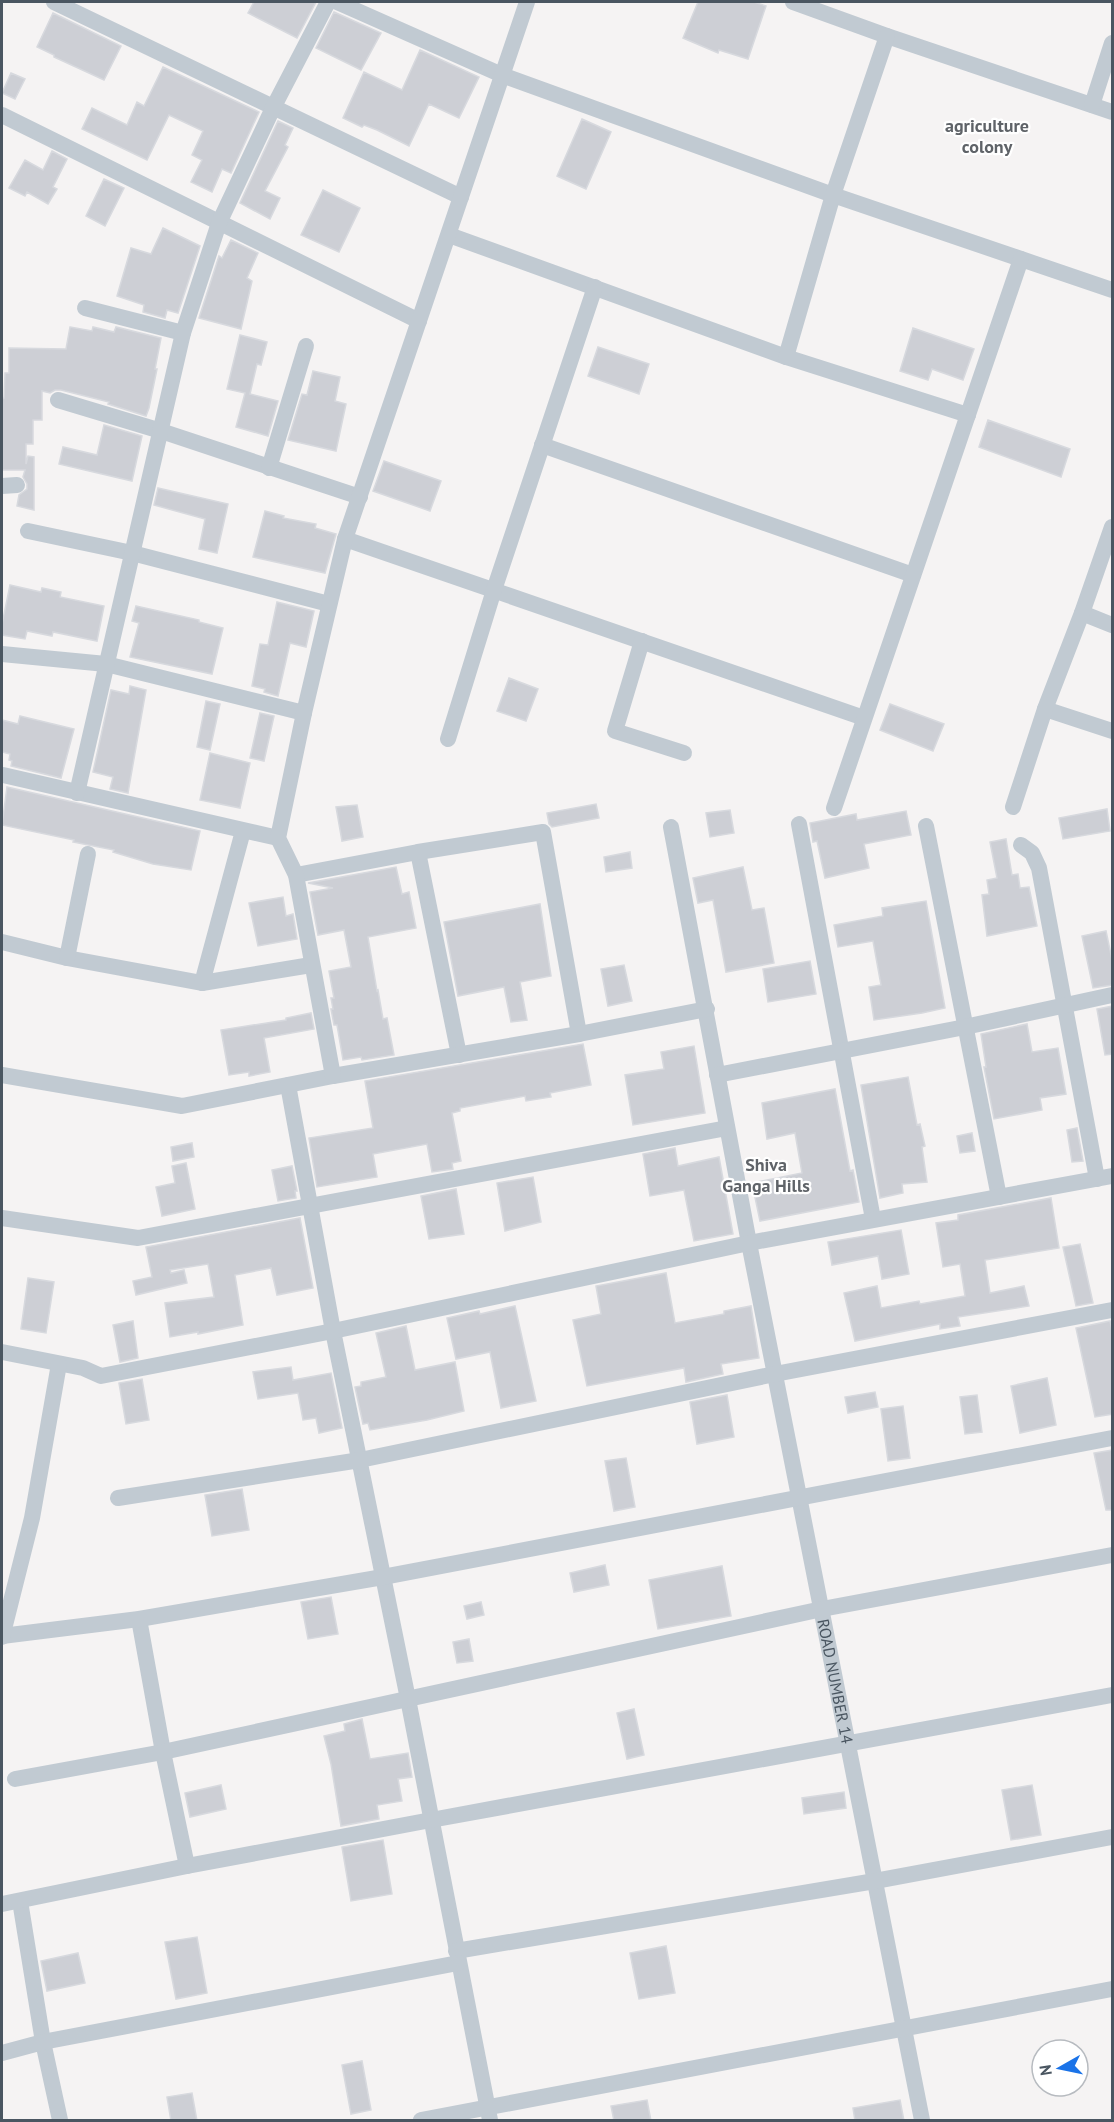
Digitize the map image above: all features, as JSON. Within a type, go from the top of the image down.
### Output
[{"type":"street","points":[[54,2],[461,197]]},
{"type":"street","points":[[77,792],[183,333],[219,223],[273,108],[328,2]]},
{"type":"street","points":[[337,2],[502,75],[833,195],[1113,290]]},
{"type":"street","points":[[333,1076],[296,875],[278,838],[304,713],[345,539],[527,2]]},
{"type":"street","points":[[793,2],[1113,112]]},
{"type":"street","points":[[786,357],[833,195],[887,36]]},
{"type":"street","points":[[1092,105],[1113,43]]},
{"type":"street","points":[[2,115],[419,321]]},
{"type":"street","points":[[449,235],[786,357],[968,415]]},
{"type":"street","points":[[834,808],[1022,259]]},
{"type":"street","points":[[448,739],[494,590],[595,287]]},
{"type":"street","points":[[85,308],[183,333]]},
{"type":"street","points":[[269,468],[306,346]]},
{"type":"street","points":[[58,400],[161,431],[360,497]]},
{"type":"street","points":[[542,445],[913,575]]},
{"type":"street","points":[[1013,807],[1045,709],[1113,527]]},
{"type":"street","points":[[28,531],[132,553],[330,604]]},
{"type":"street","points":[[345,539],[864,718]]},
{"type":"street","points":[[1082,613],[1113,625]]},
{"type":"street","points":[[642,641],[615,731],[684,753]]},
{"type":"street","points":[[2,654],[106,664],[304,713]]},
{"type":"street","points":[[1045,709],[1113,731]]},
{"type":"street","points":[[3,775],[278,838]]},
{"type":"street","points":[[799,824],[873,1220]]},
{"type":"street","points":[[926,826],[999,1197]]},
{"type":"street","name":"ROAD NUMBER 14","points":[[671,827],[749,1242],[922,2121]]},
{"type":"street","points":[[202,983],[243,831]]},
{"type":"street","points":[[296,875],[543,832],[579,1034]]},
{"type":"street","points":[[2,1353],[83,1368],[101,1376],[333,1331],[749,1242],[1105,1178],[1064,1005],[1039,868],[1032,853],[1021,845]]},
{"type":"street","points":[[418,852],[459,1054]]},
{"type":"street","points":[[67,958],[88,854]]},
{"type":"street","points":[[2,942],[67,958],[202,983],[311,964]]},
{"type":"street","points":[[717,1075],[965,1027],[1113,994]]},
{"type":"street","points":[[2,1075],[182,1106],[333,1076],[579,1034],[707,1009]]},
{"type":"street","points":[[288,1085],[333,1331],[489,2114]]},
{"type":"street","points":[[2,1218],[138,1238],[727,1128]]},
{"type":"street","points":[[118,1498],[360,1460],[776,1374],[1113,1310]]},
{"type":"street","points":[[59,1364],[32,1518],[2,1636],[139,1619],[383,1577],[1113,1438]]},
{"type":"street","points":[[15,1779],[163,1752],[822,1609],[1113,1555]]},
{"type":"street","points":[[139,1619],[163,1752],[187,1866]]},
{"type":"street","points":[[2,1904],[430,1820],[1113,1695]]},
{"type":"street","points":[[2,2053],[43,2042],[457,1957],[1113,1837]]},
{"type":"street","points":[[20,1901],[43,2042],[60,2121]]},
{"type":"street","points":[[421,2121],[489,2114],[904,2028],[1113,1989]]},
{"type":"building","points":[[254,2],[316,2],[297,38],[248,13]]},
{"type":"building","points":[[698,2],[754,2],[766,6],[748,59],[719,50],[718,53],[683,38]]},
{"type":"building","points":[[334,12],[381,33],[361,70],[316,48]]},
{"type":"building","points":[[53,13],[121,46],[104,80],[37,47]]},
{"type":"building","points":[[420,50],[479,77],[459,118],[429,104],[409,146],[377,130],[364,125],[362,127],[343,118],[364,72],[402,90]]},
{"type":"building","points":[[163,67],[259,112],[231,173],[222,169],[212,192],[191,182],[202,160],[192,155],[203,131],[169,115],[147,160],[82,129],[92,108],[127,125],[137,102],[144,106]]},
{"type":"building","points":[[11,73],[25,79],[15,99],[2,93]]},
{"type":"building","points":[[582,119],[611,132],[586,189],[557,176]]},
{"type":"building","points":[[278,121],[293,128],[285,145],[288,147],[265,191],[280,198],[270,219],[240,203]]},
{"type":"building","points":[[52,151],[67,159],[53,187],[57,189],[48,204],[27,192],[25,196],[9,188],[25,160],[43,170]]},
{"type":"building","points":[[104,179],[124,188],[105,226],[86,216]]},
{"type":"building","points":[[323,190],[360,208],[339,252],[301,235]]},
{"type":"building","points":[[163,228],[200,246],[178,313],[167,310],[165,318],[143,312],[144,305],[117,296],[131,248],[151,254]]},
{"type":"building","points":[[231,240],[258,253],[247,278],[252,281],[241,329],[199,318],[219,256],[222,258]]},
{"type":"building","points":[[70,327],[92,331],[93,327],[114,332],[116,327],[161,338],[149,408],[146,416],[108,404],[109,402],[61,390],[50,393],[42,391],[42,420],[33,420],[33,444],[26,444],[26,464],[28,456],[34,457],[34,510],[17,506],[19,495],[27,489],[23,477],[25,470],[2,470],[2,398],[4,398],[5,373],[9,373],[9,348],[66,349]]},
{"type":"building","points":[[913,328],[974,349],[963,380],[932,369],[928,380],[900,371]]},
{"type":"building","points":[[240,335],[267,342],[261,365],[257,364],[250,394],[278,401],[268,436],[236,427],[245,393],[227,389]]},
{"type":"building","points":[[598,347],[649,364],[639,394],[588,376]]},
{"type":"building","points":[[313,371],[340,377],[335,401],[346,404],[336,451],[288,440],[302,394],[307,395]]},
{"type":"building","points":[[988,420],[1070,449],[1061,477],[979,447]]},
{"type":"building","points":[[104,425],[142,436],[132,481],[59,464],[63,447],[97,455]]},
{"type":"building","points":[[384,461],[441,481],[430,511],[373,491]]},
{"type":"building","points":[[158,488],[228,504],[217,553],[199,549],[205,519],[154,505]]},
{"type":"building","points":[[265,511],[284,516],[283,518],[316,524],[315,528],[336,534],[325,573],[253,557]]},
{"type":"building","points":[[10,585],[41,592],[42,588],[61,592],[60,597],[104,606],[97,641],[53,632],[52,636],[27,631],[25,639],[2,635]]},
{"type":"building","points":[[277,602],[314,611],[306,647],[290,643],[278,696],[264,692],[265,689],[252,686],[260,644],[268,645]]},
{"type":"building","points":[[136,606],[199,620],[199,622],[223,628],[212,674],[130,657],[139,623],[132,621]]},
{"type":"building","points":[[509,678],[538,689],[526,721],[497,711]]},
{"type":"building","points":[[130,686],[146,690],[128,793],[110,789],[113,777],[93,772],[111,690],[129,694]]},
{"type":"building","points":[[206,701],[220,704],[210,750],[197,747]]},
{"type":"building","points":[[890,704],[944,724],[933,751],[880,730]]},
{"type":"building","points":[[260,713],[274,716],[264,761],[250,758]]},
{"type":"building","points":[[20,716],[74,729],[61,778],[11,766],[10,754],[2,752],[2,720],[18,724]]},
{"type":"building","points":[[210,753],[250,763],[240,808],[200,800]]},
{"type":"building","points":[[7,787],[200,831],[191,870],[153,864],[113,852],[114,850],[2,825]]},
{"type":"building","points":[[596,804],[599,818],[552,827],[549,824],[547,813]]},
{"type":"building","points":[[357,805],[363,837],[342,841],[336,807]]},
{"type":"building","points":[[1107,809],[1110,831],[1063,839],[1059,818]]},
{"type":"building","points":[[730,810],[734,833],[710,837],[706,813]]},
{"type":"building","points":[[906,811],[911,835],[864,844],[869,868],[825,878],[817,841],[813,842],[810,823],[856,814],[857,820]]},
{"type":"building","points":[[1006,839],[1012,875],[1018,874],[1020,888],[1029,887],[1037,926],[987,936],[982,895],[989,894],[987,880],[997,878],[990,842]]},
{"type":"building","points":[[630,852],[632,868],[606,872],[604,857]]},
{"type":"building","points":[[396,867],[402,894],[409,892],[416,928],[368,937],[383,1019],[387,1018],[394,1055],[362,1060],[361,1057],[343,1060],[337,1025],[334,1025],[331,1009],[333,1009],[331,998],[334,998],[329,971],[351,967],[344,930],[318,935],[310,892],[333,888],[308,883]]},
{"type":"building","points":[[743,867],[752,910],[764,908],[774,963],[726,972],[713,900],[698,903],[693,878]]},
{"type":"building","points":[[283,897],[286,916],[293,914],[297,939],[258,946],[249,903]]},
{"type":"building","points":[[926,901],[945,1008],[874,1020],[869,987],[881,985],[873,941],[838,947],[834,925],[883,916],[882,908]]},
{"type":"building","points":[[540,904],[551,976],[520,982],[527,1020],[511,1022],[504,987],[458,996],[444,922]]},
{"type":"building","points":[[1106,931],[1113,964],[1113,985],[1093,988],[1082,936]]},
{"type":"building","points":[[810,961],[816,994],[768,1002],[763,969]]},
{"type":"building","points":[[624,965],[632,1001],[608,1006],[601,969]]},
{"type":"building","points":[[1113,1006],[1113,1054],[1105,1055],[1097,1009]]},
{"type":"building","points":[[311,1013],[314,1029],[264,1038],[270,1072],[249,1076],[249,1072],[229,1075],[221,1030],[286,1020],[286,1018]]},
{"type":"building","points":[[1027,1024],[1032,1052],[1058,1048],[1066,1094],[1040,1098],[1042,1110],[994,1119],[984,1067],[986,1067],[981,1034]]},
{"type":"building","points":[[583,1044],[591,1085],[550,1093],[551,1097],[526,1101],[525,1096],[460,1108],[460,1111],[452,1113],[461,1161],[452,1163],[453,1169],[432,1172],[427,1144],[373,1154],[377,1177],[317,1187],[309,1138],[373,1128],[365,1081]]},
{"type":"building","points":[[694,1046],[705,1113],[633,1125],[625,1075],[664,1069],[661,1052]]},
{"type":"building","points":[[908,1077],[917,1125],[920,1124],[925,1146],[922,1147],[927,1182],[902,1184],[903,1193],[880,1198],[861,1085]]},
{"type":"building","points":[[835,1089],[850,1171],[853,1170],[859,1202],[760,1221],[752,1183],[802,1173],[795,1133],[767,1139],[762,1103]]},
{"type":"building","points":[[1077,1128],[1083,1161],[1072,1162],[1067,1130]]},
{"type":"building","points":[[972,1133],[975,1151],[960,1153],[957,1136]]},
{"type":"building","points":[[192,1143],[194,1157],[173,1161],[171,1147]]},
{"type":"building","points":[[675,1148],[678,1166],[719,1157],[733,1234],[694,1241],[684,1190],[650,1196],[643,1154]]},
{"type":"building","points":[[186,1163],[195,1209],[162,1216],[156,1187],[175,1183],[172,1166]]},
{"type":"building","points":[[292,1166],[297,1191],[295,1191],[296,1198],[278,1201],[272,1170]]},
{"type":"building","points":[[533,1177],[541,1222],[505,1231],[497,1183]]},
{"type":"building","points":[[456,1189],[464,1234],[429,1239],[421,1196]]},
{"type":"building","points":[[1051,1198],[1059,1248],[985,1260],[990,1293],[1024,1286],[1029,1306],[958,1317],[960,1326],[940,1329],[940,1324],[855,1341],[844,1293],[877,1286],[881,1308],[965,1296],[960,1264],[943,1267],[936,1223],[958,1220],[958,1215]]},
{"type":"building","points":[[300,1218],[313,1288],[277,1295],[271,1268],[235,1275],[243,1325],[170,1337],[165,1303],[214,1297],[208,1264],[170,1270],[171,1273],[184,1270],[187,1283],[136,1295],[133,1281],[152,1277],[146,1247]]},
{"type":"building","points":[[901,1230],[909,1274],[882,1279],[878,1256],[832,1265],[828,1242]]},
{"type":"building","points":[[1080,1244],[1093,1303],[1076,1306],[1063,1247]]},
{"type":"building","points":[[666,1273],[675,1323],[724,1314],[724,1311],[751,1306],[759,1358],[721,1364],[723,1374],[686,1382],[684,1368],[587,1386],[573,1320],[601,1314],[596,1286]]},
{"type":"building","points":[[28,1278],[54,1282],[46,1333],[21,1329]]},
{"type":"building","points":[[515,1306],[536,1401],[501,1408],[490,1352],[456,1359],[447,1318]]},
{"type":"building","points":[[133,1321],[138,1358],[120,1362],[113,1325]]},
{"type":"building","points":[[1110,1321],[1113,1334],[1113,1414],[1095,1417],[1076,1328]]},
{"type":"building","points":[[406,1326],[415,1370],[455,1362],[464,1411],[370,1430],[368,1423],[363,1424],[355,1387],[361,1386],[361,1382],[386,1377],[376,1333]]},
{"type":"building","points":[[291,1367],[293,1380],[331,1373],[342,1428],[319,1433],[316,1418],[303,1420],[298,1393],[258,1399],[253,1372]]},
{"type":"building","points":[[1047,1378],[1056,1425],[1020,1433],[1011,1386]]},
{"type":"building","points":[[142,1379],[149,1420],[126,1424],[119,1383]]},
{"type":"building","points":[[875,1392],[878,1407],[848,1413],[845,1397]]},
{"type":"building","points":[[727,1395],[734,1437],[697,1444],[690,1402]]},
{"type":"building","points":[[977,1395],[982,1432],[965,1434],[960,1397]]},
{"type":"building","points":[[903,1406],[910,1458],[888,1461],[881,1409]]},
{"type":"building","points":[[1113,1450],[1113,1510],[1106,1510],[1094,1453]]},
{"type":"building","points":[[626,1458],[635,1507],[614,1511],[605,1461]]},
{"type":"building","points":[[242,1489],[249,1530],[212,1536],[205,1495]]},
{"type":"building","points":[[605,1565],[609,1585],[574,1592],[570,1573]]},
{"type":"building","points":[[722,1566],[731,1616],[658,1629],[649,1580]]},
{"type":"building","points":[[331,1597],[338,1634],[308,1639],[301,1602]]},
{"type":"building","points":[[481,1602],[484,1615],[467,1619],[464,1606]]},
{"type":"building","points":[[469,1639],[473,1661],[457,1663],[453,1642]]},
{"type":"building","points":[[634,1709],[644,1755],[627,1759],[617,1713]]},
{"type":"building","points":[[362,1719],[370,1759],[408,1753],[412,1777],[398,1779],[402,1801],[377,1805],[379,1819],[341,1826],[324,1736],[345,1731],[344,1724]]},
{"type":"building","points":[[221,1785],[226,1809],[190,1817],[185,1793]]},
{"type":"building","points":[[1032,1785],[1041,1835],[1011,1840],[1002,1790]]},
{"type":"building","points":[[844,1792],[846,1808],[804,1814],[802,1798]]},
{"type":"building","points":[[383,1840],[392,1894],[351,1901],[342,1847]]},
{"type":"building","points":[[197,1937],[207,1993],[176,1999],[165,1942]]},
{"type":"building","points":[[666,1946],[675,1993],[639,1999],[630,1953]]},
{"type":"building","points":[[78,1953],[85,1983],[47,1991],[41,1961]]},
{"type":"building","points":[[362,2061],[371,2110],[351,2114],[342,2065]]},
{"type":"building","points":[[192,2093],[197,2121],[171,2121],[167,2097]]},
{"type":"building","points":[[647,2100],[651,2121],[614,2121],[611,2106]]},
{"type":"building","points":[[900,2100],[904,2121],[855,2121],[853,2108]]},
{"type":"district","name":"agriculture colony","points":[[987,135]]},
{"type":"district","name":"Shiva Ganga Hills","points":[[766,1174]]}]
